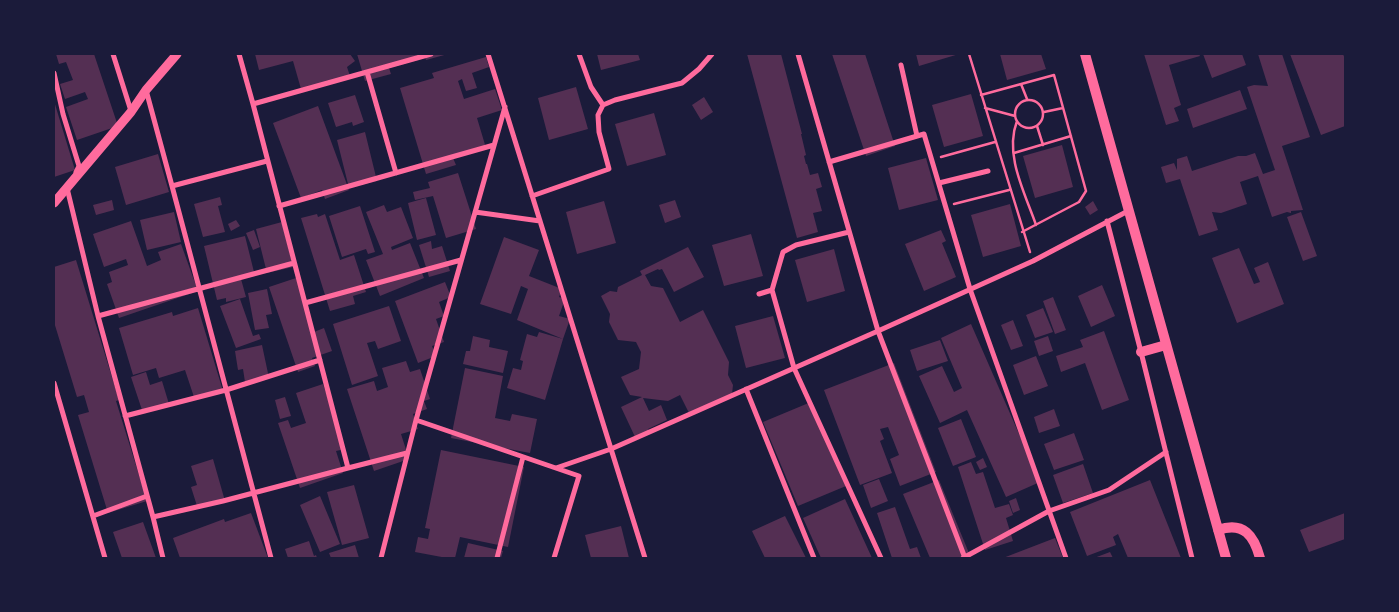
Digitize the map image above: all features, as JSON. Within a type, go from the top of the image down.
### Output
[{"type":"main road","points":[[54,203],[177,54]]},
{"type":"main road","points":[[1085,54],[1226,558]]},
{"type":"main road","points":[[1141,352],[1166,345]]},
{"type":"main road","points":[[1218,530],[1233,527],[1247,532],[1256,544],[1260,558]]},
{"type":"street","points":[[113,54],[131,112]]},
{"type":"street","points":[[239,54],[348,468]]},
{"type":"street","points":[[252,104],[431,54]]},
{"type":"street","points":[[488,54],[645,558]]},
{"type":"street","points":[[579,54],[591,87],[603,105]]},
{"type":"street","points":[[532,196],[609,169],[599,132],[598,115],[603,105],[614,100],[682,83],[699,69],[712,54]]},
{"type":"street","points":[[798,54],[878,331],[964,558],[1049,511],[1109,490],[1166,452]]},
{"type":"street","points":[[901,65],[917,136]]},
{"type":"street","points":[[367,72],[396,173]]},
{"type":"street","points":[[54,73],[63,114],[79,166],[67,188],[98,316],[163,558]]},
{"type":"street","points":[[146,90],[271,558]]},
{"type":"street","points":[[381,558],[416,420],[505,106]]},
{"type":"street","points":[[829,162],[924,134],[970,289],[1066,558]]},
{"type":"street","points":[[279,206],[494,145]]},
{"type":"street","points":[[172,186],[267,161]]},
{"type":"street","points":[[939,183],[988,171]]},
{"type":"street","points":[[556,468],[611,449],[878,331],[1033,261],[1128,211]]},
{"type":"street","points":[[475,212],[540,221]]},
{"type":"street","points":[[1107,221],[1192,558]]},
{"type":"street","points":[[849,232],[796,244],[783,252],[772,290],[794,368],[881,558]]},
{"type":"street","points":[[305,304],[461,260]]},
{"type":"street","points":[[98,316],[294,263]]},
{"type":"street","points":[[759,294],[772,290]]},
{"type":"street","points":[[125,416],[226,390],[320,360]]},
{"type":"street","points":[[54,382],[105,558]]},
{"type":"street","points":[[746,389],[814,558]]},
{"type":"street","points":[[416,420],[579,476],[554,558]]},
{"type":"street","points":[[153,517],[407,453]]},
{"type":"street","points":[[497,558],[523,457]]},
{"type":"street","points":[[93,516],[147,496]]},
{"type":"path","points":[[969,54],[1022,232],[1033,261]]},
{"type":"path","points":[[981,95],[1054,76],[1086,191],[1079,202],[1022,232]]},
{"type":"path","points":[[1021,84],[1028,99]]},
{"type":"path","points":[[1028,99],[1036,101],[1044,112],[1042,120],[1037,126],[1028,128],[1017,121],[1015,116],[1020,103],[1028,99]]},
{"type":"path","points":[[985,108],[1015,116]]},
{"type":"path","points":[[1044,112],[1063,108]]},
{"type":"path","points":[[1017,121],[1013,131],[1014,161],[1036,225]]},
{"type":"path","points":[[1037,126],[1043,145]]},
{"type":"path","points":[[1014,153],[1071,136]]},
{"type":"path","points":[[932,160],[995,142]]},
{"type":"path","points":[[945,206],[1010,190]]},
{"type":"building","points":[[56,54],[94,54],[118,126],[77,140],[66,107],[88,99],[85,92],[65,99],[60,84],[73,80],[66,62],[59,64]]},
{"type":"building","points":[[255,54],[350,54],[355,61],[347,67],[350,76],[301,89],[293,61],[259,70]]},
{"type":"building","points":[[357,54],[416,54],[418,60],[389,68],[391,74],[365,81]]},
{"type":"building","points":[[424,54],[448,54],[426,60]]},
{"type":"building","points":[[597,54],[638,54],[640,60],[601,70]]},
{"type":"building","points":[[747,54],[781,54],[802,134],[806,164],[810,175],[818,173],[822,187],[816,189],[822,211],[813,213],[818,232],[797,238]]},
{"type":"building","points":[[832,54],[865,54],[895,146],[866,156]]},
{"type":"building","points":[[916,54],[959,54],[919,66]]},
{"type":"building","points":[[1000,54],[1041,54],[1046,69],[1007,80]]},
{"type":"building","points":[[1144,54],[1199,54],[1200,56],[1169,65],[1181,105],[1174,108],[1179,121],[1166,125]]},
{"type":"building","points":[[1203,54],[1242,54],[1246,65],[1212,78]]},
{"type":"building","points":[[1258,54],[1282,54],[1310,137],[1282,146],[1303,210],[1291,211],[1291,213],[1287,212],[1272,217],[1258,176],[1240,182],[1247,204],[1221,213],[1212,212],[1218,230],[1199,236],[1180,179],[1166,183],[1161,167],[1174,163],[1177,170],[1177,159],[1187,156],[1192,171],[1238,156],[1255,153],[1263,174],[1275,170],[1247,87],[1254,85],[1268,86]]},
{"type":"building","points":[[1290,54],[1343,54],[1345,59],[1345,126],[1321,135]]},
{"type":"building","points":[[486,57],[489,67],[472,73],[477,88],[466,91],[462,79],[458,81],[464,99],[495,89],[502,110],[477,118],[486,148],[453,158],[456,165],[426,174],[400,88],[434,78],[432,73]]},
{"type":"building","points":[[576,87],[588,129],[549,140],[538,98]]},
{"type":"building","points":[[1240,90],[1247,109],[1193,128],[1187,109]]},
{"type":"building","points":[[971,94],[983,136],[944,147],[932,105]]},
{"type":"building","points":[[355,95],[364,122],[353,126],[352,122],[336,127],[328,103]]},
{"type":"building","points":[[704,97],[713,112],[701,120],[692,105]]},
{"type":"building","points":[[54,101],[75,170],[54,177]]},
{"type":"building","points":[[318,106],[349,190],[325,199],[322,190],[301,198],[273,123]]},
{"type":"building","points":[[654,113],[666,155],[627,166],[615,124]]},
{"type":"building","points":[[365,132],[377,181],[349,188],[337,140]]},
{"type":"building","points":[[1062,145],[1073,187],[1035,198],[1023,156]]},
{"type":"building","points":[[158,154],[169,192],[126,205],[115,167]]},
{"type":"building","points":[[926,158],[938,200],[899,210],[888,168]]},
{"type":"building","points":[[458,173],[476,229],[446,238],[433,196],[415,200],[413,192],[430,188],[428,182]]},
{"type":"building","points":[[220,197],[222,205],[218,206],[225,232],[203,237],[194,204]]},
{"type":"building","points":[[426,198],[436,235],[417,240],[408,203]]},
{"type":"building","points":[[112,200],[114,210],[96,215],[93,205]]},
{"type":"building","points":[[675,200],[681,217],[665,223],[659,205]]},
{"type":"building","points":[[604,201],[616,243],[577,254],[566,212]]},
{"type":"building","points":[[1093,201],[1098,210],[1090,215],[1085,207]]},
{"type":"building","points":[[1010,204],[1021,246],[983,257],[971,215]]},
{"type":"building","points":[[384,205],[387,212],[401,207],[413,238],[391,247],[392,250],[410,243],[424,278],[380,296],[366,260],[383,254],[366,212]]},
{"type":"building","points":[[360,206],[375,252],[368,254],[366,249],[342,257],[329,216]]},
{"type":"building","points":[[174,212],[181,242],[147,250],[140,220]]},
{"type":"building","points":[[1301,212],[1317,256],[1303,261],[1287,217]]},
{"type":"building","points":[[317,214],[318,217],[325,214],[340,260],[354,255],[366,292],[353,296],[355,304],[330,311],[301,218]]},
{"type":"building","points":[[236,220],[240,226],[231,231],[228,224]]},
{"type":"building","points":[[131,221],[147,266],[161,260],[158,252],[181,244],[198,291],[119,318],[107,284],[112,282],[109,272],[128,265],[126,259],[104,267],[93,234]]},
{"type":"building","points":[[282,222],[293,267],[267,273],[256,229]]},
{"type":"building","points":[[254,230],[260,247],[253,250],[246,233]]},
{"type":"building","points":[[941,230],[946,241],[942,243],[956,277],[924,291],[905,244]]},
{"type":"building","points":[[751,234],[763,276],[724,286],[712,245]]},
{"type":"building","points":[[245,236],[255,276],[241,279],[246,297],[226,302],[226,298],[217,300],[204,246]]},
{"type":"building","points":[[504,237],[539,250],[529,276],[562,289],[559,297],[565,299],[559,316],[570,319],[563,339],[517,320],[528,289],[521,286],[511,314],[480,304]]},
{"type":"building","points":[[431,241],[432,249],[442,246],[450,271],[429,277],[419,245]]},
{"type":"building","points":[[688,247],[704,277],[674,292],[662,269],[645,275],[651,286],[663,288],[680,322],[703,310],[729,362],[728,375],[733,385],[732,394],[690,415],[680,395],[668,401],[643,398],[649,411],[661,405],[667,420],[648,429],[650,433],[636,439],[621,407],[642,397],[630,395],[621,377],[639,369],[641,352],[636,342],[618,340],[609,322],[610,314],[601,296],[610,291],[617,292],[618,287],[642,275],[640,271]]},
{"type":"building","points":[[1239,248],[1254,284],[1260,282],[1254,268],[1268,262],[1284,304],[1237,323],[1212,258]]},
{"type":"building","points":[[834,249],[845,291],[807,302],[795,260]]},
{"type":"building","points":[[76,260],[119,400],[116,401],[147,501],[108,513],[78,415],[89,412],[84,395],[77,397],[54,322],[54,267]]},
{"type":"building","points":[[296,278],[314,332],[324,328],[332,351],[312,358],[315,366],[298,372],[269,287]]},
{"type":"building","points":[[445,282],[451,297],[439,302],[444,316],[436,319],[444,342],[432,346],[436,356],[418,363],[395,301]]},
{"type":"building","points":[[1102,285],[1115,316],[1091,327],[1078,296]]},
{"type":"building","points":[[267,289],[272,314],[266,315],[269,328],[255,330],[248,293]]},
{"type":"building","points":[[1053,297],[1066,330],[1055,334],[1043,301]]},
{"type":"building","points":[[240,299],[253,336],[259,334],[261,339],[236,348],[220,306]]},
{"type":"building","points":[[389,306],[401,341],[378,349],[375,341],[367,343],[378,376],[352,385],[333,324]]},
{"type":"building","points":[[198,308],[223,391],[195,400],[185,370],[159,378],[156,368],[133,375],[119,328],[172,312],[173,316]]},
{"type":"building","points":[[1043,308],[1053,332],[1035,338],[1026,315]]},
{"type":"building","points":[[773,316],[785,358],[746,368],[735,326]]},
{"type":"building","points":[[1013,320],[1023,346],[1011,350],[1001,325]]},
{"type":"building","points":[[971,324],[1040,482],[1006,497],[967,410],[940,423],[919,376],[942,366],[954,392],[962,388],[941,338]]},
{"type":"building","points":[[1104,331],[1129,400],[1102,410],[1085,363],[1061,372],[1056,356],[1083,347],[1080,340]]},
{"type":"building","points":[[539,332],[563,339],[545,400],[507,388],[513,368],[521,370],[523,361],[520,360],[527,334],[537,337]]},
{"type":"building","points":[[473,336],[490,340],[489,347],[508,351],[503,373],[463,364],[466,351],[470,351]]},
{"type":"building","points":[[1048,336],[1053,351],[1039,356],[1034,341]]},
{"type":"building","points":[[940,340],[948,361],[917,371],[910,350]]},
{"type":"building","points":[[262,345],[269,378],[245,382],[243,369],[238,370],[235,351]]},
{"type":"building","points":[[1036,356],[1048,386],[1024,395],[1013,365]]},
{"type":"building","points":[[406,361],[410,372],[420,369],[430,399],[424,401],[427,409],[413,414],[418,429],[401,434],[409,459],[374,471],[347,389],[374,381],[377,391],[388,387],[382,368]]},
{"type":"building","points":[[894,363],[936,472],[900,486],[890,459],[899,455],[888,427],[880,429],[884,439],[880,441],[892,473],[860,485],[824,390]]},
{"type":"building","points":[[465,368],[503,376],[495,418],[510,421],[512,414],[537,419],[530,453],[451,438]]},
{"type":"building","points":[[146,372],[150,385],[162,381],[169,404],[143,413],[131,377]]},
{"type":"building","points":[[323,384],[345,449],[336,451],[343,473],[300,488],[278,423],[288,420],[291,428],[306,423],[296,393]]},
{"type":"building","points":[[285,397],[291,416],[280,419],[275,400]]},
{"type":"building","points":[[811,402],[846,486],[798,506],[763,422]]},
{"type":"building","points":[[1054,409],[1060,426],[1039,433],[1034,417]]},
{"type":"building","points":[[961,419],[976,457],[953,466],[938,428]]},
{"type":"building","points":[[1074,433],[1084,460],[1054,470],[1044,444]]},
{"type":"building","points":[[441,450],[524,467],[508,547],[460,537],[455,558],[415,552],[418,537],[428,539],[430,529],[425,528]]},
{"type":"building","points":[[983,458],[987,467],[980,470],[976,462]]},
{"type":"building","points":[[213,459],[225,501],[198,509],[191,487],[197,485],[191,466]]},
{"type":"building","points":[[971,462],[976,474],[983,472],[995,508],[1009,504],[1013,515],[1006,518],[1013,541],[985,550],[958,467]]},
{"type":"building","points":[[1083,464],[1093,493],[1063,503],[1053,475]]},
{"type":"building","points":[[879,479],[888,501],[871,508],[863,485]]},
{"type":"building","points":[[939,480],[971,558],[930,558],[903,494]]},
{"type":"building","points":[[1150,480],[1181,558],[1128,558],[1118,534],[1113,537],[1116,545],[1087,556],[1070,512]]},
{"type":"building","points":[[354,485],[369,538],[342,545],[327,492]]},
{"type":"building","points":[[320,496],[340,544],[320,552],[300,505]]},
{"type":"building","points":[[1016,498],[1020,510],[1013,513],[1009,501]]},
{"type":"building","points":[[845,499],[872,558],[821,558],[803,518]]},
{"type":"building","points":[[895,507],[910,549],[917,547],[921,558],[892,558],[877,513]]},
{"type":"building","points":[[251,513],[268,558],[180,558],[173,538],[224,519],[225,522]]},
{"type":"building","points":[[1345,513],[1345,539],[1309,552],[1300,530]]},
{"type":"building","points":[[785,516],[806,558],[765,558],[752,531]]},
{"type":"building","points":[[143,522],[156,558],[122,558],[113,532]]},
{"type":"building","points":[[621,526],[629,558],[591,558],[585,535]]},
{"type":"building","points":[[1055,538],[1063,558],[1003,558]]},
{"type":"building","points":[[309,541],[314,556],[316,555],[317,558],[288,558],[285,549]]},
{"type":"building","points":[[468,543],[503,551],[501,558],[464,558]]},
{"type":"building","points":[[355,545],[359,558],[331,558],[329,553]]},
{"type":"building","points":[[1110,552],[1113,558],[1094,558]]}]
